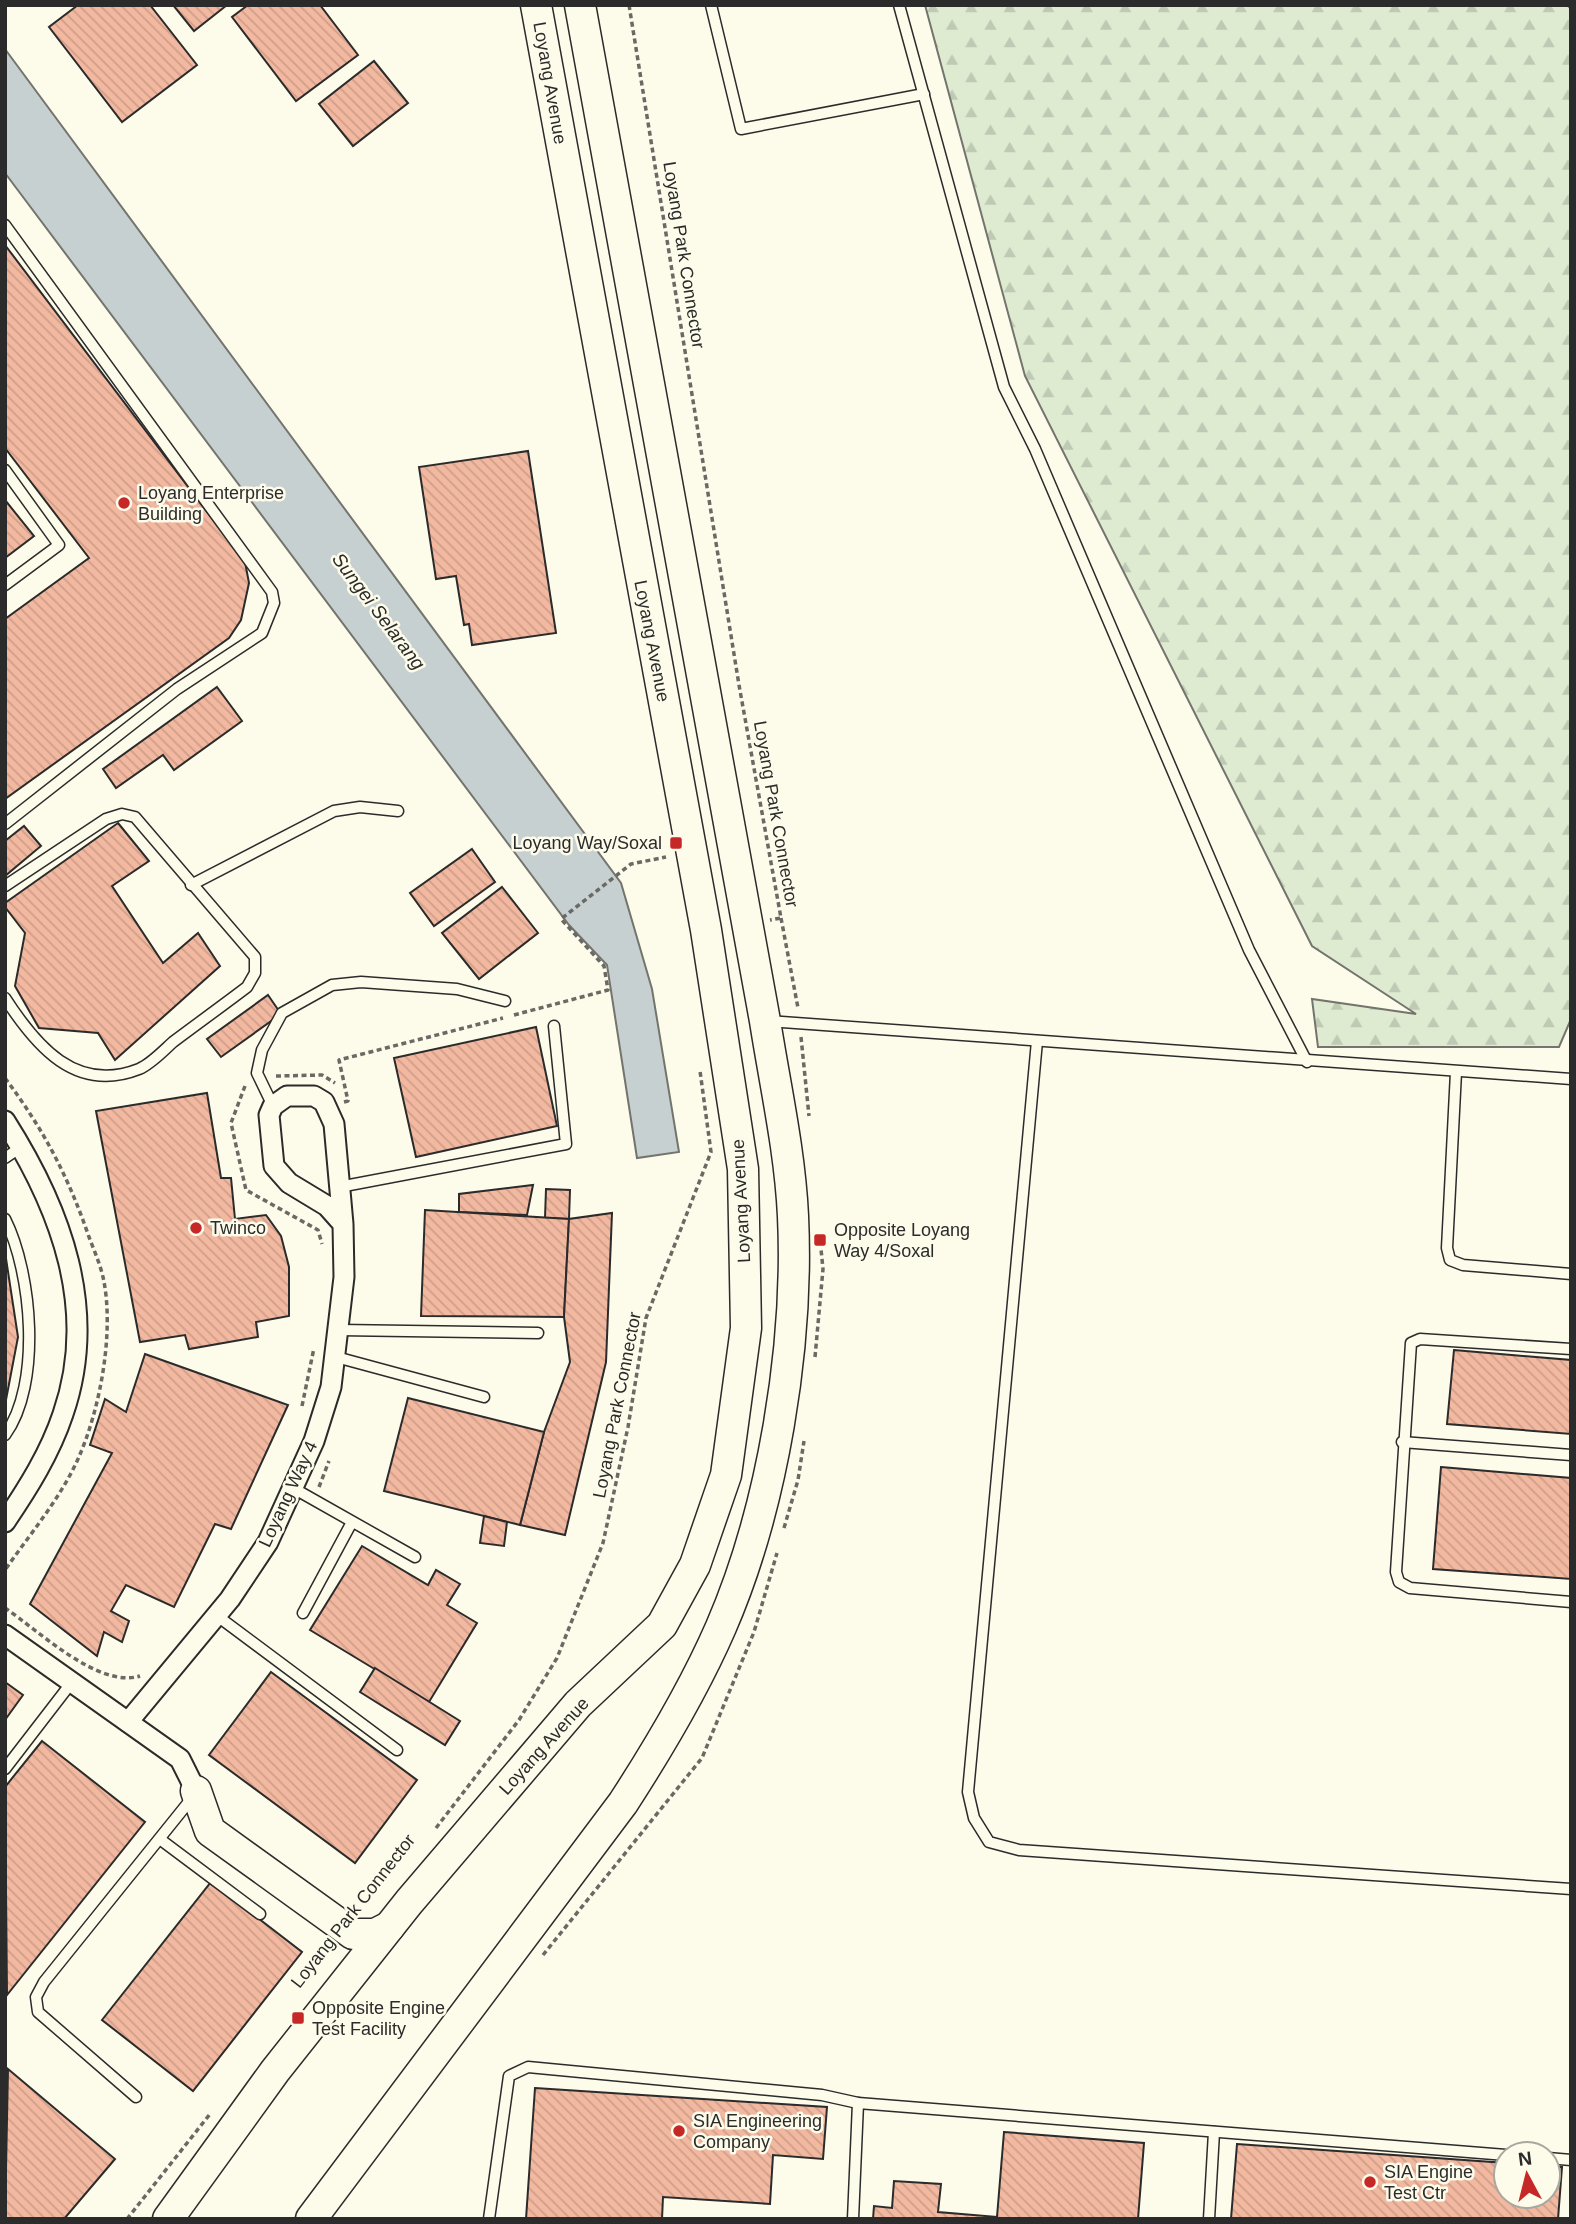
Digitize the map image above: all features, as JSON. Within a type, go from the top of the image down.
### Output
[{"type":"main road","name":"Loyang Avenue","points":[[168,2219],[275,2071],[389,1927],[578,1704],[662,1625],[695,1565],[726,1475],[746,1328],[743,1169],[706,930],[536,5]]},
{"type":"main road","points":[[311,2219],[623,1803],[665,1738],[722,1625],[747,1557],[776,1438],[792,1300],[793,1215],[765,1021],[580,5]]},
{"type":"main road","points":[[196,1791],[211,1831],[353,1934],[374,1934],[389,1927]]},
{"type":"street","points":[[334,1104],[314,1096],[287,1096],[273,1106],[268,1125],[274,1166],[278,1174],[327,1206],[343,1224]]},
{"type":"street","name":"Loyang Way 4","points":[[128,1722],[216,1615],[268,1542],[325,1408],[336,1357],[344,1276],[334,1104]]},
{"type":"street","points":[[5,1121],[13,1152],[61,1227],[77,1314],[76,1358],[64,1414],[36,1476],[5,1522]]},
{"type":"street","points":[[5,1635],[180,1759],[196,1791]]},
{"type":"lane","points":[[711,5],[739,127],[745,130],[924,94]]},
{"type":"lane","points":[[899,5],[1004,387],[1035,449],[1249,950],[1307,1062]]},
{"type":"lane","points":[[5,225],[272,592],[274,603],[262,633],[177,690],[5,824]]},
{"type":"lane","points":[[5,470],[59,545],[5,585]]},
{"type":"lane","points":[[191,885],[334,811],[360,807],[398,811]]},
{"type":"lane","points":[[5,886],[106,819],[122,814],[135,817],[191,885],[238,934],[255,957],[256,973],[247,988],[140,1068],[97,1077],[76,1070],[49,1053],[28,1034],[5,998]]},
{"type":"lane","points":[[273,1106],[257,1073],[262,1050],[282,1013],[332,985],[360,982],[457,989],[505,1001]]},
{"type":"lane","points":[[765,1021],[1571,1079]]},
{"type":"lane","points":[[340,1187],[566,1144],[554,1026]]},
{"type":"lane","points":[[1037,1041],[968,1793],[974,1818],[989,1842],[1019,1850],[1571,1889]]},
{"type":"lane","points":[[1457,1072],[1447,1248],[1450,1259],[1463,1265],[1571,1274]]},
{"type":"lane","points":[[5,1219],[13,1235],[23,1277],[29,1326],[21,1398],[5,1436]]},
{"type":"lane","points":[[339,1330],[538,1333]]},
{"type":"lane","points":[[1571,1349],[1415,1339],[1409,1346],[1396,1572],[1399,1582],[1410,1588],[1571,1602]]},
{"type":"lane","points":[[336,1357],[484,1397]]},
{"type":"lane","points":[[1402,1442],[1571,1455]]},
{"type":"lane","points":[[293,1488],[415,1557]]},
{"type":"lane","points":[[303,1613],[352,1522]]},
{"type":"lane","points":[[216,1615],[397,1750]]},
{"type":"lane","points":[[5,1769],[72,1682]]},
{"type":"lane","points":[[136,2097],[38,2012],[36,1997],[44,1982],[162,1840],[196,1791]]},
{"type":"lane","points":[[162,1840],[260,1914]]},
{"type":"lane","points":[[489,2219],[509,2076],[517,2069],[528,2067],[822,2095],[858,2104],[1492,2154]]},
{"type":"lane","points":[[853,2219],[858,2104]]},
{"type":"lane","points":[[1209,2219],[1214,2132]]},
{"type":"path","name":"Loyang Park Connector","points":[[629,5],[737,671],[781,918],[746,925]]},
{"type":"path","points":[[323,1248],[318,1230],[246,1190],[231,1123],[244,1086],[260,1078],[291,1073],[322,1075],[336,1085],[334,1104],[348,1101],[339,1060],[608,990],[604,966],[561,919],[622,871]]},
{"type":"path","name":"Loyang Park Connector","points":[[429,1838],[519,1720],[557,1658],[603,1543],[628,1427],[646,1318],[711,1152],[700,1070]]},
{"type":"path","points":[[302,1406],[316,1338]]},
{"type":"path","points":[[313,1500],[330,1456]]},
{"type":"path","points":[[5,1608],[91,1668],[128,1680],[141,1676]]},
{"type":"path","points":[[127,2219],[217,2105]]},
{"type":"green space","points":[[925,5],[1567,5],[1571,9],[1571,1019],[1559,1047],[1318,1047],[1312,999],[1416,1014],[1312,946],[1025,376]]},
{"type":"water","name":"Sungei Selarang","points":[[5,49],[621,883],[652,989],[679,1152],[637,1158],[607,965],[569,925],[5,173]]},
{"type":"building","points":[[78,5],[150,5],[197,65],[122,122],[49,27]]},
{"type":"building","points":[[173,5],[227,5],[194,31]]},
{"type":"building","points":[[248,5],[320,5],[358,55],[296,101],[232,17]]},
{"type":"building","points":[[374,61],[408,103],[353,146],[319,104]]},
{"type":"building","name":"Loyang Enterprise Building","points":[[5,245],[245,562],[249,583],[241,620],[229,638],[5,799],[5,619],[89,558],[5,448]]},
{"type":"building","points":[[528,451],[556,633],[472,645],[469,624],[464,625],[456,576],[436,579],[419,467]]},
{"type":"building","points":[[5,500],[34,536],[5,558]]},
{"type":"building","points":[[217,687],[242,721],[174,770],[163,755],[116,788],[103,769]]},
{"type":"building","points":[[118,823],[149,861],[112,886],[163,963],[198,933],[220,966],[115,1060],[98,1033],[39,1028],[15,986],[25,933],[5,907],[5,903]]},
{"type":"building","points":[[24,826],[41,846],[5,876],[5,841]]},
{"type":"building","points":[[472,849],[495,882],[434,926],[410,893]]},
{"type":"building","points":[[502,887],[538,933],[479,979],[442,933]]},
{"type":"building","points":[[268,995],[281,1014],[221,1057],[207,1039]]},
{"type":"building","points":[[536,1027],[557,1126],[416,1157],[394,1058]]},
{"type":"building","name":"Twinco","points":[[207,1093],[221,1178],[231,1178],[235,1219],[266,1215],[281,1236],[289,1267],[289,1316],[256,1322],[258,1337],[189,1349],[185,1335],[140,1342],[96,1111]]},
{"type":"building","points":[[533,1185],[527,1215],[459,1212],[459,1194]]},
{"type":"building","points":[[546,1189],[570,1190],[569,1219],[545,1218]]},
{"type":"building","points":[[425,1210],[569,1219],[564,1317],[421,1316]]},
{"type":"building","points":[[612,1213],[606,1362],[565,1535],[520,1525],[544,1432],[570,1362],[564,1317],[569,1219]]},
{"type":"building","points":[[5,1252],[18,1337],[5,1405]]},
{"type":"building","points":[[1454,1350],[1571,1360],[1571,1434],[1447,1424]]},
{"type":"building","points":[[145,1354],[288,1405],[231,1529],[215,1524],[174,1607],[126,1585],[111,1611],[129,1621],[122,1642],[104,1632],[97,1656],[30,1604],[112,1453],[90,1445],[105,1399],[126,1412]]},
{"type":"building","points":[[408,1398],[544,1432],[520,1525],[384,1491]]},
{"type":"building","points":[[1441,1467],[1571,1478],[1571,1579],[1433,1569]]},
{"type":"building","points":[[484,1516],[507,1522],[504,1546],[480,1543]]},
{"type":"building","points":[[362,1546],[428,1585],[436,1570],[460,1584],[447,1605],[477,1623],[429,1702],[310,1630]]},
{"type":"building","points":[[375,1668],[460,1721],[445,1745],[360,1692]]},
{"type":"building","points":[[271,1672],[417,1780],[355,1863],[209,1755]]},
{"type":"building","points":[[5,1682],[23,1695],[5,1720]]},
{"type":"building","points":[[42,1741],[145,1822],[7,1995],[5,1787]]},
{"type":"building","points":[[211,1882],[302,1952],[193,2091],[102,2020]]},
{"type":"building","points":[[8,2069],[115,2159],[64,2219],[5,2219]]},
{"type":"building","name":"SIA Engineering Company","points":[[535,2088],[827,2107],[823,2159],[773,2155],[770,2204],[663,2197],[662,2219],[526,2219]]},
{"type":"building","points":[[1004,2132],[1144,2143],[1138,2219],[873,2219],[874,2206],[892,2208],[894,2181],[941,2184],[938,2212],[997,2217]]},
{"type":"building","name":"SIA Engine Test Ctr","points":[[1237,2144],[1492,2162],[1492,2210],[1559,2210],[1558,2219],[1231,2219]]},
{"type":"place","name":"Loyang Enterprise Building","points":[[124,503]]},
{"type":"place","name":"Loyang Way/Soxal","points":[[676,843]]},
{"type":"place","name":"Twinco","points":[[196,1228]]},
{"type":"place","name":"Opposite Loyang Way 4/Soxal","points":[[820,1240]]},
{"type":"place","name":"Opposite Engine Test Facility","points":[[298,2018]]},
{"type":"place","name":"SIA Engineering Company","points":[[679,2131]]},
{"type":"place","name":"SIA Engine Test Ctr","points":[[1370,2182]]}]
